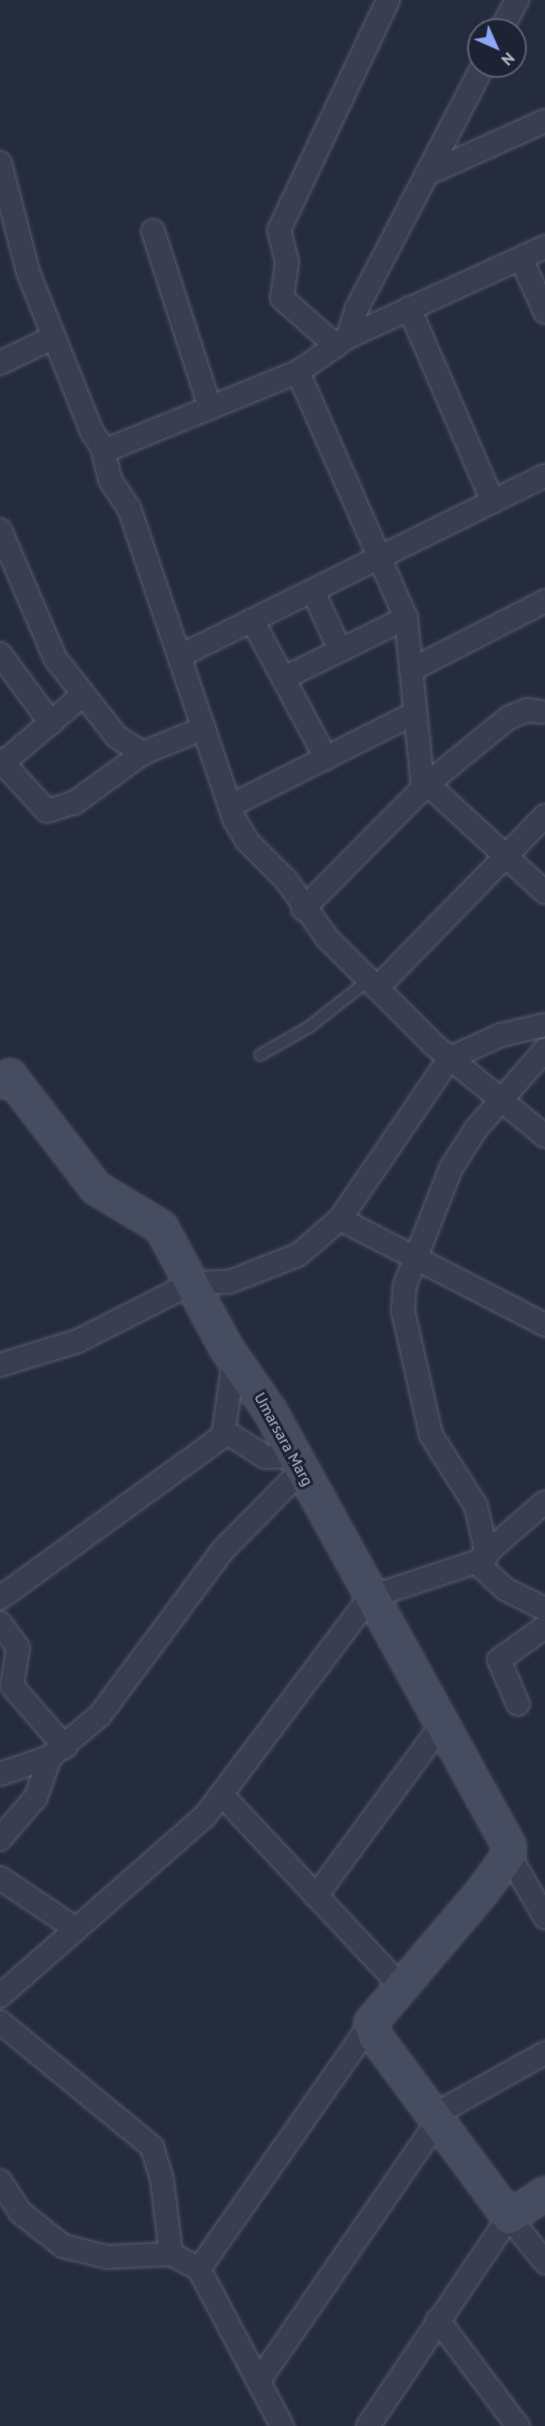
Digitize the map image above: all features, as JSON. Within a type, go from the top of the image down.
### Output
[{"type":"street","points":[[342,341],[282,298],[287,262],[279,230],[388,0]]},
{"type":"street","points":[[507,18],[517,0]]},
{"type":"street","points":[[342,341],[477,78]]},
{"type":"street","points":[[427,174],[545,121]]},
{"type":"street","points":[[0,163],[28,272],[102,447],[110,480],[129,508],[230,806],[247,841],[286,881],[303,909],[374,983],[450,1058],[537,1131],[545,1154]]},
{"type":"street","points":[[153,231],[210,408]]},
{"type":"street","points":[[102,447],[109,449],[298,372],[342,341],[545,247]]},
{"type":"street","points":[[521,258],[545,312]]},
{"type":"street","points":[[409,308],[493,502]]},
{"type":"street","points":[[0,363],[54,338]]},
{"type":"street","points":[[298,372],[406,618],[420,771],[425,786],[545,892]]},
{"type":"street","points":[[180,656],[545,476]]},
{"type":"street","points":[[0,530],[46,641],[83,695],[117,737],[143,753]]},
{"type":"street","points":[[313,591],[340,650]]},
{"type":"street","points":[[411,670],[543,607]]},
{"type":"street","points":[[284,678],[406,618]]},
{"type":"street","points":[[252,620],[326,758]]},
{"type":"street","points":[[0,654],[51,723]]},
{"type":"street","points":[[83,695],[1,761],[47,811],[74,802],[143,753],[204,728]]},
{"type":"street","points":[[303,909],[425,786],[508,717],[527,710],[544,713]]},
{"type":"street","points":[[230,806],[415,713]]},
{"type":"street","points":[[374,983],[507,857],[545,816]]},
{"type":"street","points":[[0,1365],[78,1341],[192,1283],[229,1282],[254,1275],[298,1255],[340,1219],[450,1058],[501,1035],[545,1025]]},
{"type":"street","points":[[545,1050],[501,1100],[451,1168],[413,1258],[403,1311],[431,1435],[476,1506],[482,1558],[505,1589],[545,1609]]},
{"type":"street","name":"Umarsara Marg","points":[[3,1075],[96,1188],[157,1222],[234,1360],[262,1398],[440,1727],[509,1846],[509,1855]]},
{"type":"street","points":[[340,1219],[545,1325]]},
{"type":"street","points":[[0,1598],[226,1432],[234,1360]]},
{"type":"street","points":[[226,1432],[266,1457],[298,1463]]},
{"type":"street","points":[[0,1774],[58,1752],[100,1715],[223,1550],[298,1463]]},
{"type":"street","points":[[0,1996],[205,1816],[370,1597],[482,1558],[545,1502]]},
{"type":"street","points":[[0,1623],[18,1648],[12,1686],[58,1752]]},
{"type":"street","points":[[518,1704],[499,1660],[545,1627]]},
{"type":"street","points":[[316,1896],[440,1727]]},
{"type":"street","points":[[0,1839],[36,1797],[58,1752]]},
{"type":"street","points":[[222,1795],[400,1985]]},
{"type":"street","points":[[200,2269],[370,2023],[509,1855],[545,1917]]},
{"type":"street","points":[[0,1878],[76,1929]]},
{"type":"street","points":[[0,2022],[152,2147],[162,2180],[171,2254]]},
{"type":"street","points":[[370,2023],[375,2036],[545,2262]]},
{"type":"street","points":[[260,2379],[436,2118],[545,2053]]},
{"type":"street","points":[[0,2181],[20,2212],[63,2246],[107,2257],[171,2254],[200,2269],[260,2379],[282,2426]]},
{"type":"street","points":[[368,2426],[509,2217],[545,2194]]},
{"type":"street","points":[[438,2320],[518,2426]]},
{"type":"lane","points":[[261,1055],[309,1027],[374,983]]}]
